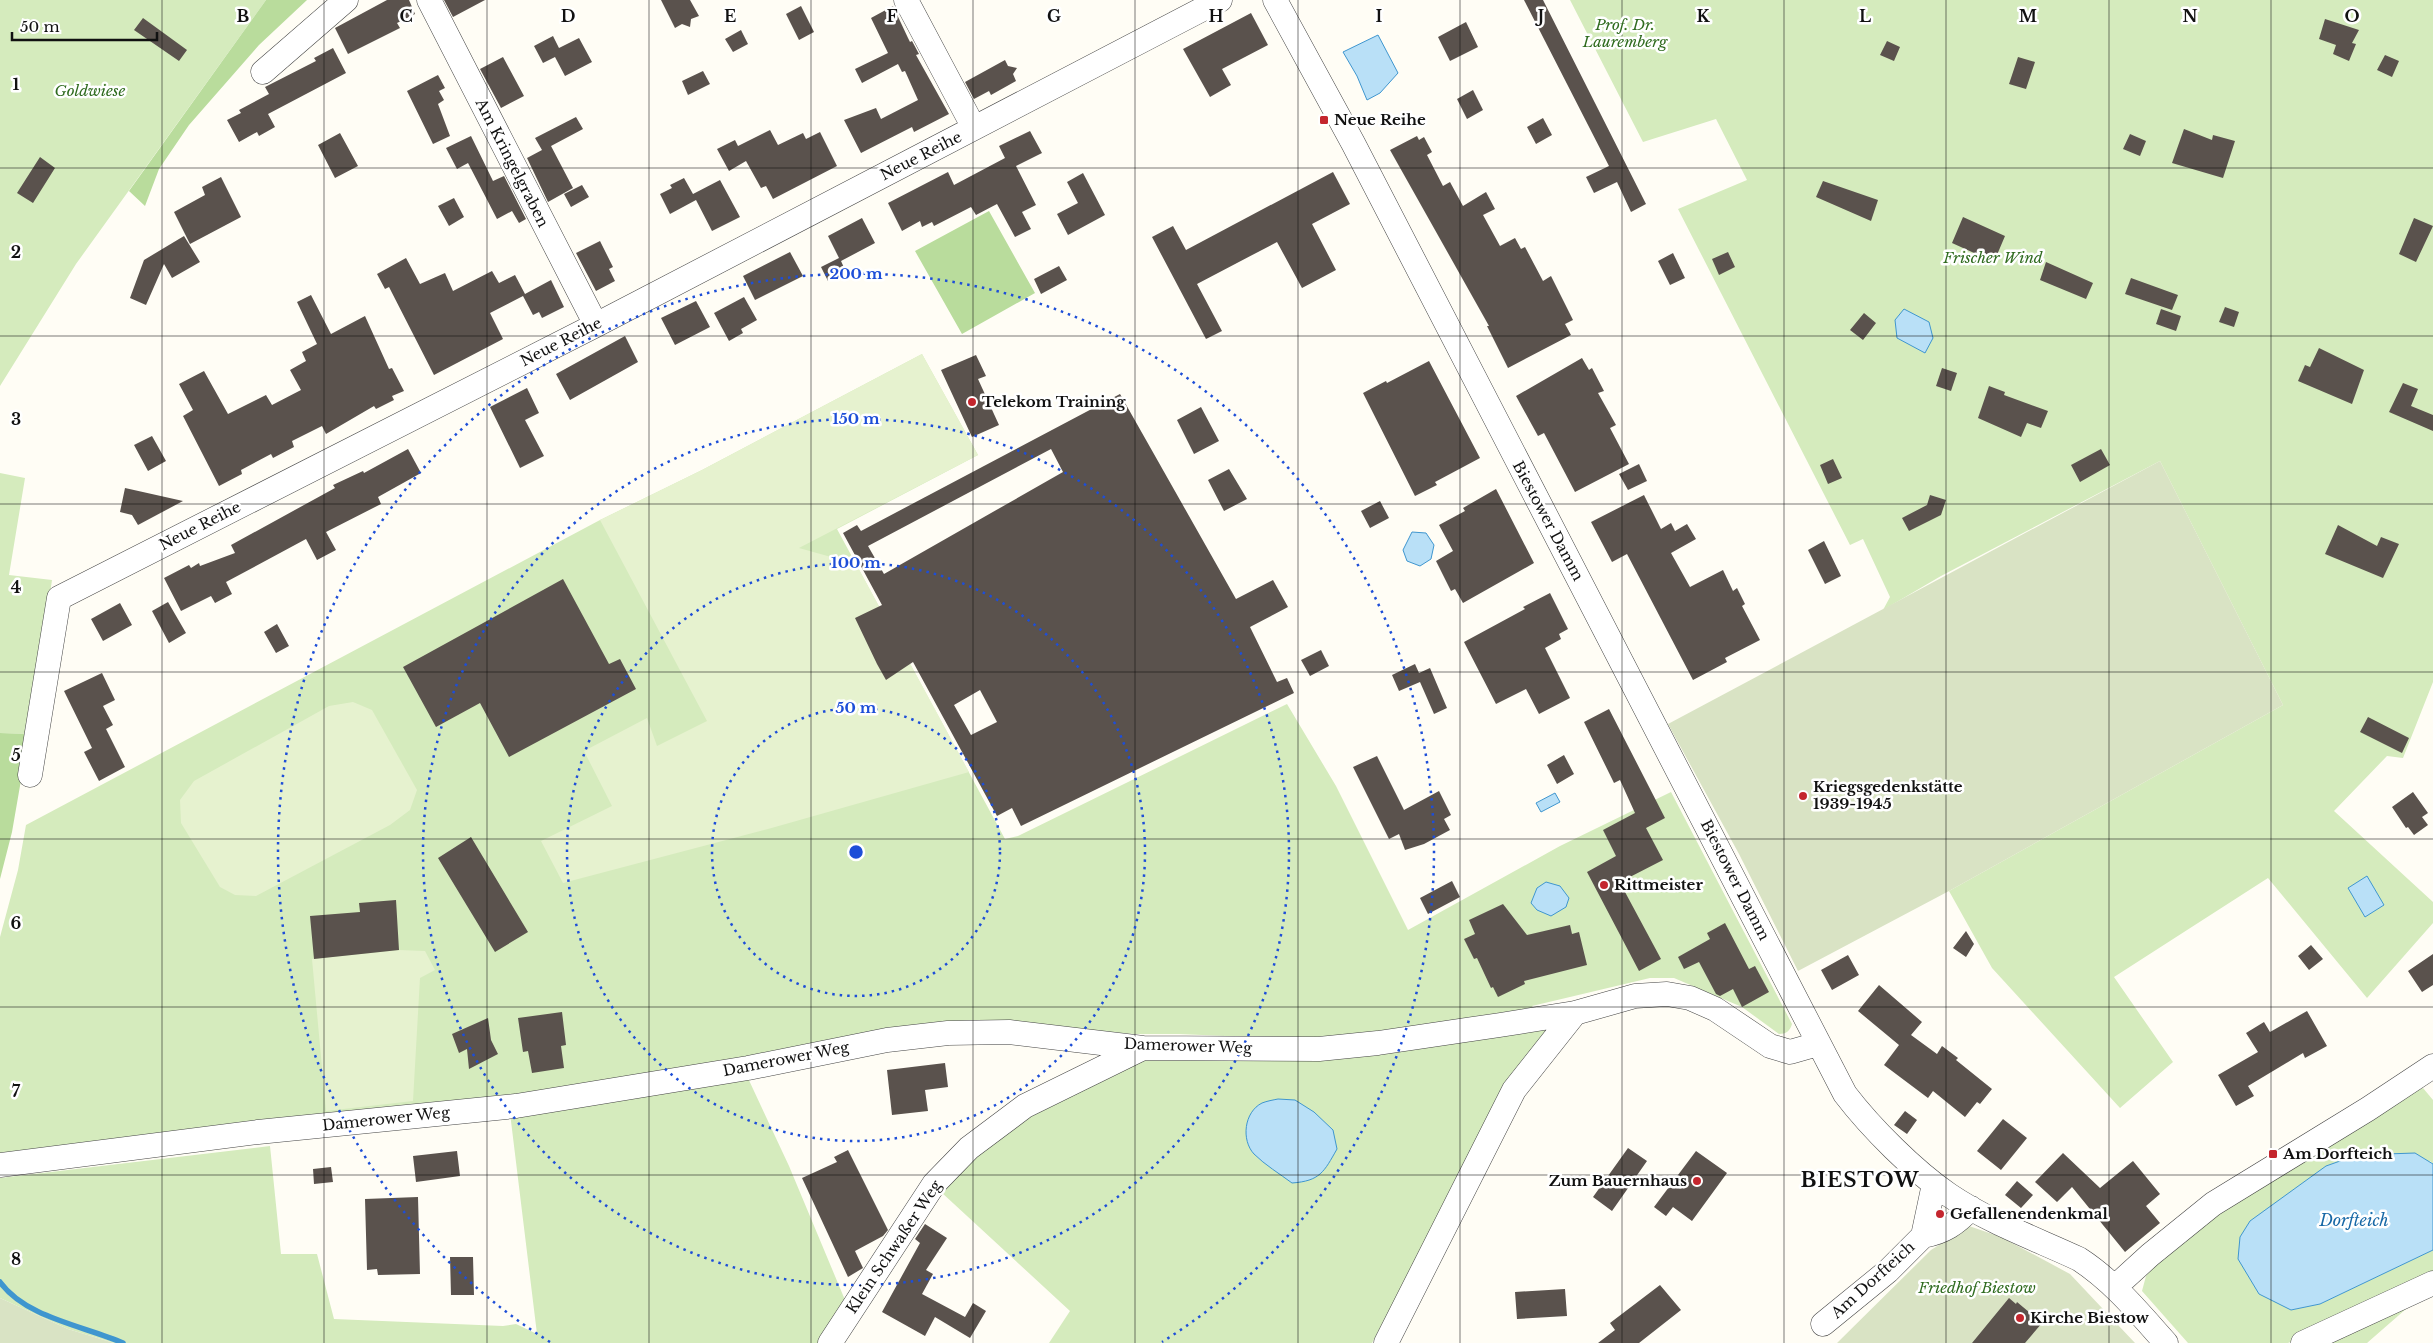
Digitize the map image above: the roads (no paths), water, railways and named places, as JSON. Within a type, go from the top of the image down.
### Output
[{"type":"street","points":[[263,72],[346,0]]},
{"type":"street","name":"Am Kringelgraben","points":[[429,0],[596,325]]},
{"type":"street","points":[[906,0],[974,128]]},
{"type":"street","name":"Neue Reihe","points":[[30,775],[59,598],[596,325],[1220,0]]},
{"type":"street","name":"Biestower Damm","points":[[1275,0],[1353,144],[1818,1044]]},
{"type":"street","name":"Damerower Weg","points":[[0,1165],[258,1132],[516,1106],[748,1068],[887,1040],[948,1033],[1009,1032],[1143,1048],[1319,1049],[1378,1043],[1574,1012],[1635,996],[1668,994],[1690,998],[1714,1009],[1770,1046],[1790,1052],[1818,1044]]},
{"type":"street","points":[[1386,1343],[1514,1090],[1574,1012]]},
{"type":"street","points":[[1818,1044],[1845,1094],[1865,1120],[1934,1184],[1971,1208],[2079,1259],[2094,1269],[2115,1287],[2166,1343]]},
{"type":"street","name":"Klein Schwaßer Weg","points":[[830,1343],[934,1184],[969,1148],[1026,1106],[1143,1048]]},
{"type":"street","points":[[2115,1287],[2150,1255],[2213,1204],[2430,1076]]},
{"type":"street","name":"Am Dorfteich","points":[[1823,1324],[1888,1271],[1923,1236],[1934,1184]]},
{"type":"street","name":"Am Dorfteich","points":[[1923,1236],[1939,1233],[1957,1224],[1971,1208]]},
{"type":"street","points":[[2303,1343],[2433,1283]]},
{"type":"water","points":[[1378,35],[1398,73],[1380,93],[1367,100],[1357,76],[1343,52]]},
{"type":"water","points":[[1904,309],[1929,322],[1933,338],[1925,353],[1897,338],[1895,320]]},
{"type":"water","points":[[1412,532],[1426,533],[1434,545],[1431,559],[1420,566],[1407,561],[1403,550]]},
{"type":"water","points":[[1555,793],[1560,802],[1541,812],[1536,803]]},
{"type":"water","points":[[2367,876],[2384,905],[2365,917],[2348,888]]},
{"type":"water","points":[[1546,882],[1560,886],[1569,898],[1566,907],[1551,916],[1537,910],[1531,903],[1537,888]]},
{"type":"water","points":[[1278,1099],[1295,1100],[1314,1112],[1333,1130],[1337,1149],[1320,1174],[1309,1180],[1292,1183],[1258,1158],[1247,1141],[1246,1127],[1251,1113],[1262,1103]]},
{"type":"water","name":"Dorfteich","points":[[2415,1153],[2433,1164],[2433,1250],[2320,1304],[2291,1310],[2259,1294],[2238,1259],[2240,1237],[2250,1221],[2326,1166],[2357,1155]]},
{"type":"waterway","points":[[0,1282],[11,1294],[40,1313],[123,1343]]},
{"type":"place","name":"Neue Reihe","points":[[1324,120]]},
{"type":"place","name":"Telekom Training","points":[[972,402]]},
{"type":"place","name":"Kriegsgedenkstätte 1939-1945","points":[[1803,796]]},
{"type":"place","name":"Rittmeister","points":[[1604,885]]},
{"type":"place","name":"Am Dorfteich","points":[[2273,1154]]},
{"type":"place","name":"Zum Bauernhaus","points":[[1697,1181]]},
{"type":"place","name":"Gefallenendenkmal","points":[[1940,1214]]},
{"type":"place","name":"Kirche Biestow","points":[[2020,1318]]},
{"type":"district","name":"BIESTOW","points":[[1860,1180]]},
{"type":"park label","name":"Prof. Dr. Lauremberg","points":[[1625,34]]},
{"type":"park label","name":"Goldwiese","points":[[90,91]]},
{"type":"park label","name":"Frischer Wind","points":[[1993,258]]},
{"type":"park label","name":"Friedhof Biestow","points":[[1977,1288]]}]
